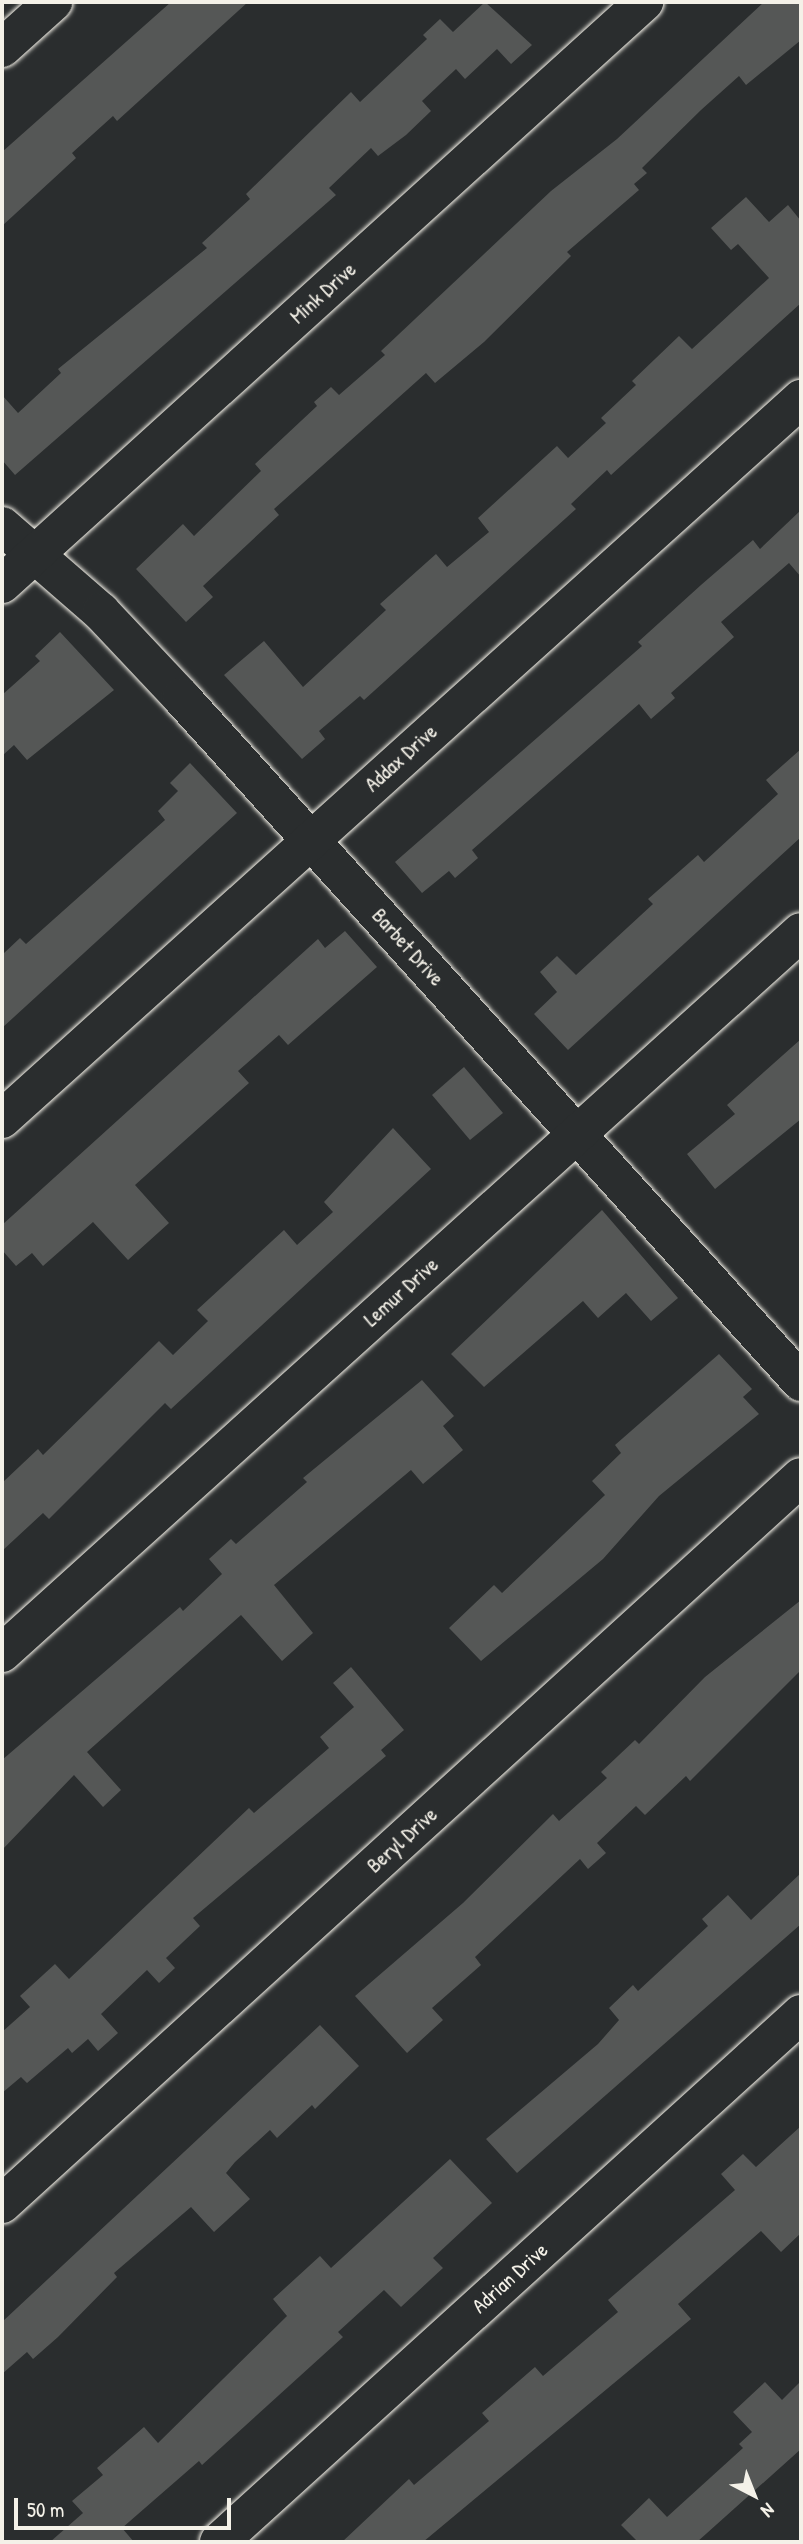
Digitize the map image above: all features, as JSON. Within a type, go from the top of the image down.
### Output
[{"type":"street","points":[[2,48],[53,2]]},
{"type":"street","name":"Mink Drive","points":[[2,584],[644,2]]},
{"type":"street","name":"Addax Drive","points":[[2,1119],[801,399]]},
{"type":"street","name":"Barbet Drive","points":[[2,526],[101,612],[801,1382]]},
{"type":"street","name":"Lemur Drive","points":[[2,1653],[801,932]]},
{"type":"street","name":"Beryl Drive","points":[[2,2204],[801,1477]]},
{"type":"street","name":"Adrian Drive","points":[[219,2542],[801,2014]]},
{"type":"building","points":[[171,2],[248,2],[117,121],[113,116],[72,153],[76,158],[2,226],[2,152]]},
{"type":"building","points":[[485,2],[532,45],[511,64],[497,49],[465,79],[456,69],[422,101],[431,111],[406,135],[378,156],[371,148],[329,188],[336,195],[15,475],[2,460],[2,395],[18,413],[61,373],[58,369],[207,248],[202,243],[250,199],[246,194],[351,92],[360,102],[427,39],[423,35],[440,19],[453,32]]},
{"type":"building","points":[[764,2],[801,2],[801,40],[746,85],[739,76],[701,110],[642,168],[647,173],[634,184],[639,190],[567,252],[571,256],[484,342],[435,383],[426,373],[274,509],[279,515],[203,586],[213,597],[186,622],[136,569],[183,524],[194,536],[261,471],[255,464],[317,406],[314,402],[331,387],[339,395],[385,355],[381,351],[551,191],[617,139]]},
{"type":"building","points":[[746,197],[769,222],[788,205],[801,221],[801,303],[611,475],[607,470],[571,504],[576,509],[364,700],[360,696],[319,731],[325,739],[302,759],[224,675],[264,641],[303,687],[386,610],[380,604],[436,554],[447,567],[489,532],[478,518],[557,446],[568,458],[606,423],[601,418],[636,385],[632,381],[679,336],[692,349],[769,278],[738,244],[731,250],[711,228]]},
{"type":"building","points":[[801,510],[801,577],[789,563],[721,622],[734,637],[671,693],[675,698],[651,719],[639,704],[472,850],[478,858],[455,878],[449,871],[422,893],[395,862],[642,646],[638,642],[701,585],[753,540],[760,549]]},
{"type":"building","points":[[60,632],[114,690],[27,760],[14,745],[2,756],[2,695],[40,661],[35,656]]},
{"type":"building","points":[[801,749],[801,837],[568,1050],[534,1014],[557,992],[540,972],[557,956],[576,975],[653,904],[648,899],[698,855],[704,862],[778,794],[766,780]]},
{"type":"building","points":[[190,763],[237,813],[2,1028],[2,955],[20,938],[26,944],[165,820],[158,811],[178,791],[170,783]]},
{"type":"building","points":[[345,931],[377,967],[288,1045],[279,1035],[238,1071],[249,1083],[135,1185],[169,1223],[128,1260],[93,1222],[43,1266],[32,1253],[16,1266],[2,1250],[2,1225],[318,939],[325,948]]},
{"type":"building","points":[[801,1039],[801,1119],[715,1189],[687,1154],[735,1114],[727,1105]]},
{"type":"building","points":[[464,1067],[503,1113],[470,1140],[432,1095]]},
{"type":"building","points":[[393,1128],[431,1169],[171,1409],[165,1403],[49,1519],[43,1513],[2,1551],[2,1483],[38,1449],[43,1455],[159,1341],[173,1355],[208,1321],[197,1310],[284,1230],[297,1245],[333,1212],[324,1202]]},
{"type":"building","points":[[602,1210],[678,1298],[651,1321],[626,1293],[598,1318],[583,1301],[484,1387],[451,1354]]},
{"type":"building","points":[[719,1354],[752,1389],[743,1397],[759,1414],[659,1496],[603,1559],[481,1661],[449,1628],[494,1585],[502,1593],[605,1495],[592,1481],[621,1453],[615,1445]]},
{"type":"building","points":[[422,1380],[454,1416],[443,1426],[463,1450],[423,1484],[411,1470],[274,1585],[313,1633],[282,1661],[241,1615],[87,1752],[121,1790],[103,1807],[74,1775],[2,1850],[2,1760],[180,1607],[183,1611],[222,1574],[209,1559],[231,1539],[236,1544],[307,1482],[303,1478]]},
{"type":"building","points":[[801,1600],[801,1670],[690,1781],[686,1776],[645,1815],[636,1806],[597,1843],[606,1853],[588,1869],[580,1859],[475,1957],[481,1965],[432,2008],[443,2020],[407,2053],[355,1996],[463,1903],[553,1814],[559,1821],[607,1778],[601,1772],[635,1740],[639,1744],[705,1677]]},
{"type":"building","points":[[351,1667],[404,1730],[381,1750],[386,1756],[193,1918],[200,1926],[166,1958],[175,1968],[159,1983],[147,1970],[101,2014],[118,2033],[98,2051],[88,2039],[72,2053],[68,2048],[27,2083],[21,2077],[2,2093],[2,2032],[30,2007],[20,1996],[55,1964],[69,1979],[249,1808],[254,1813],[329,1748],[320,1737],[354,1707],[333,1683]]},
{"type":"building","points":[[801,1873],[801,1924],[517,2173],[486,2139],[598,2044],[619,2020],[609,2008],[633,1985],[638,1991],[708,1926],[702,1919],[728,1895],[751,1920]]},
{"type":"building","points":[[320,2025],[359,2066],[315,2109],[312,2105],[277,2138],[270,2130],[235,2162],[226,2173],[250,2199],[214,2232],[191,2207],[114,2273],[117,2277],[58,2337],[33,2359],[27,2352],[2,2374],[2,2322]]},
{"type":"building","points":[[801,2126],[801,2233],[781,2252],[761,2231],[678,2304],[691,2319],[423,2542],[342,2542],[409,2479],[414,2485],[489,2421],[482,2413],[535,2367],[543,2376],[618,2312],[608,2300],[735,2190],[721,2174],[743,2154],[756,2167]]},
{"type":"building","points":[[450,2159],[492,2203],[433,2258],[443,2268],[401,2307],[384,2290],[338,2332],[343,2337],[202,2465],[199,2461],[122,2528],[134,2542],[50,2542],[83,2513],[72,2501],[103,2475],[97,2468],[144,2427],[158,2443],[287,2316],[273,2299],[320,2256],[331,2268]]},
{"type":"building","points":[[801,2381],[801,2449],[697,2542],[638,2542],[621,2525],[649,2498],[667,2517],[743,2448],[739,2444],[752,2432],[733,2412],[765,2382],[782,2400]]}]
